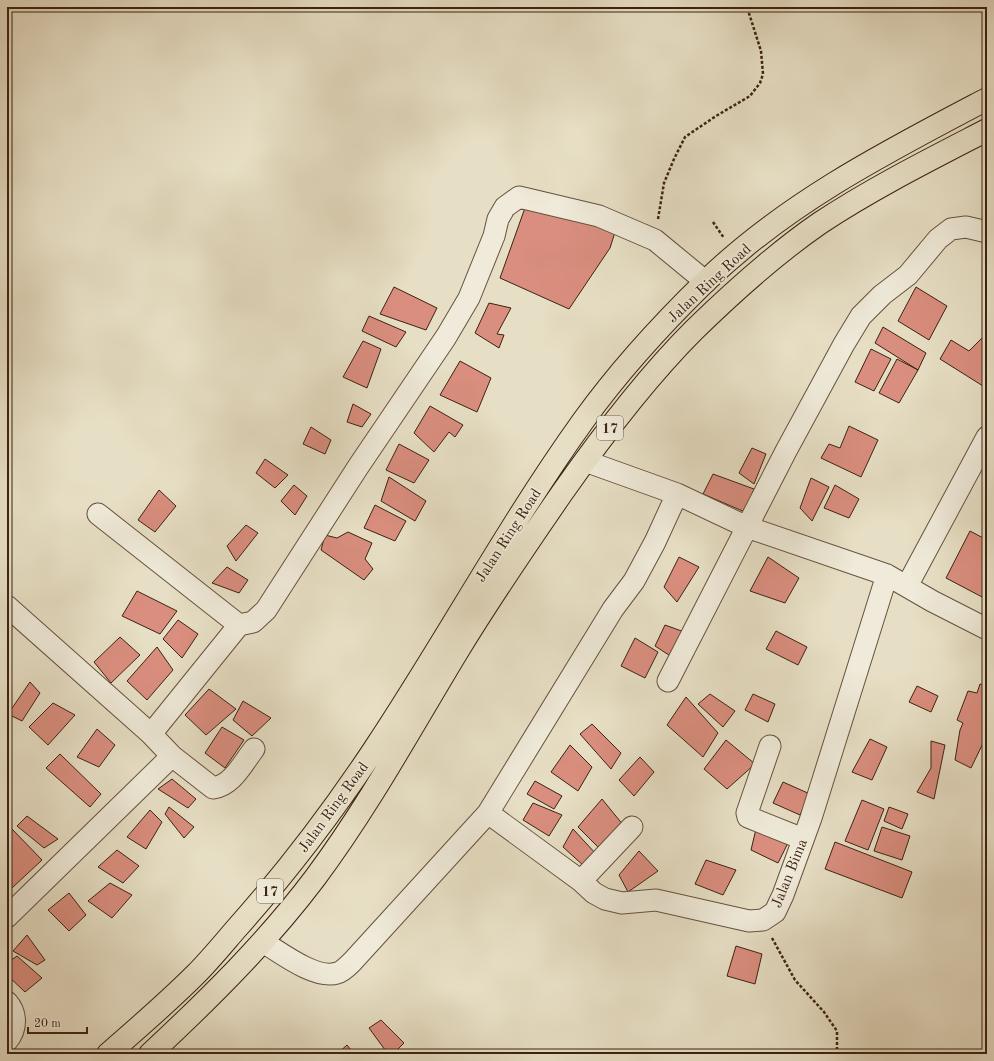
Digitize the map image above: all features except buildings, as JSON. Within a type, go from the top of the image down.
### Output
[{"type":"highway","name":"Jalan Ring Road","points":[[108,1054],[198,972],[275,885],[328,816],[372,753],[483,573],[583,420],[645,345],[706,282],[737,254],[791,212],[833,183],[987,99]]},
{"type":"highway","name":"Jalan Ring Road","points":[[150,1054],[232,976],[263,942],[315,878],[356,818],[511,567],[585,461],[654,374],[693,331],[780,254],[820,223],[979,135]]},
{"type":"street","points":[[151,734],[239,625],[252,622],[266,610],[358,467],[446,337],[469,298],[494,236],[498,219],[505,207],[519,197],[534,199],[599,216],[655,240],[706,282]]},
{"type":"street","points":[[668,681],[747,527],[844,344],[861,316],[882,295],[908,275],[938,239],[951,229],[966,227],[987,232]]},
{"type":"street","points":[[906,586],[987,437]]},
{"type":"street","points":[[585,461],[677,494],[747,527],[887,575],[987,629]]},
{"type":"street","points":[[263,942],[308,969],[326,975],[339,973],[352,962],[488,813],[613,609],[634,581],[655,542],[677,494]]},
{"type":"street","points":[[98,514],[239,625]]},
{"type":"street","name":"Jalan Bima","points":[[488,813],[581,880],[594,893],[605,899],[622,903],[656,900],[749,921],[763,920],[775,912],[803,839],[887,575]]},
{"type":"street","points":[[7,606],[151,734],[172,756],[213,788],[219,788],[230,780],[254,749]]},
{"type":"street","points":[[770,746],[747,813],[748,817],[803,839]]},
{"type":"street","points":[[7,917],[172,756]]},
{"type":"street","points":[[581,880],[632,827]]},
{"type":"street","points":[[7,1002],[12,1007],[15,1017],[14,1026],[7,1041]]},
{"type":"path","points":[[655,240],[664,183],[685,137],[706,122],[750,96],[760,83],[763,74],[761,51],[747,7]]},
{"type":"path","points":[[763,920],[795,980],[824,1012],[837,1031],[837,1054]]}]
